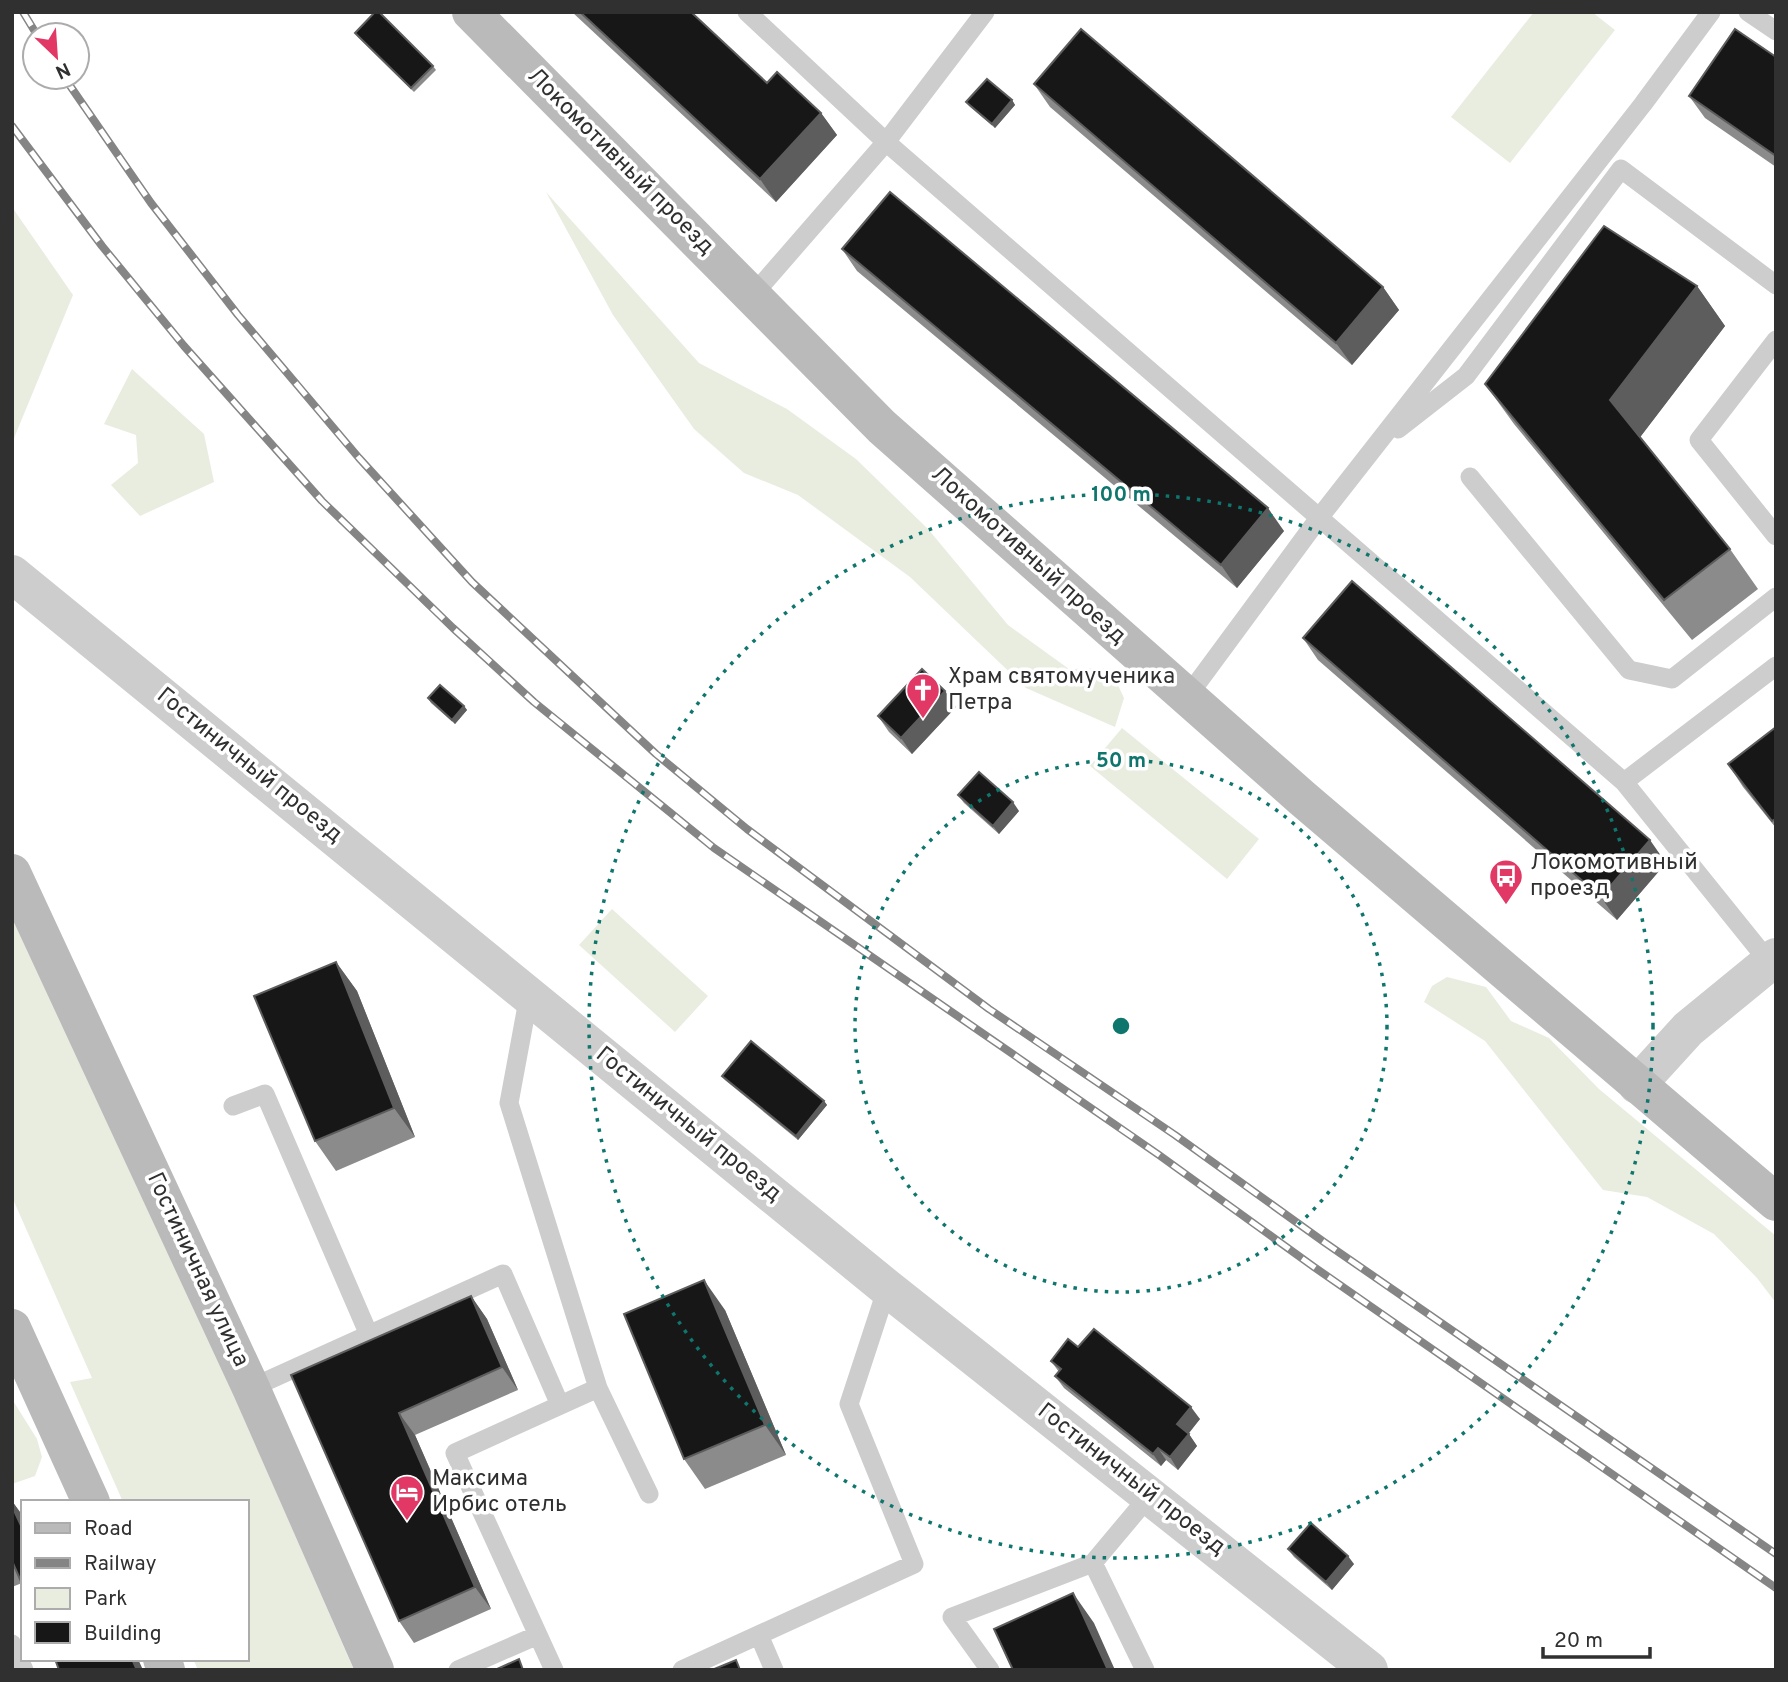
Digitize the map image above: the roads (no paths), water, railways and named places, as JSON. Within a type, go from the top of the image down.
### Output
[{"type":"street","name":"Локомотивный проезд","points":[[471,12],[882,427],[1187,697],[1776,1202]]},
{"type":"street","name":"Гостиничный проезд","points":[[12,574],[887,1287],[1369,1670]]},
{"type":"street","name":"Гостиничная улица","points":[[12,873],[251,1388],[375,1670]]},
{"type":"street","points":[[1637,1085],[1688,1029],[1772,960]]},
{"type":"street","points":[[12,1328],[90,1500]]},
{"type":"lane","points":[[747,12],[886,142],[1624,782],[1772,960]]},
{"type":"lane","points":[[752,296],[886,142],[985,12]]},
{"type":"lane","points":[[1187,697],[1319,518],[1643,104],[1711,12]]},
{"type":"lane","points":[[1748,12],[1776,31]]},
{"type":"lane","points":[[1375,447],[1466,376],[1621,169],[1776,285]]},
{"type":"lane","points":[[1776,340],[1699,440],[1776,536]]},
{"type":"lane","points":[[1470,477],[1629,670],[1672,680],[1776,597]]},
{"type":"lane","points":[[1624,782],[1776,666]]},
{"type":"lane","points":[[530,995],[509,1103],[598,1388],[649,1494]]},
{"type":"lane","points":[[233,1106],[265,1094],[369,1335]]},
{"type":"lane","points":[[251,1388],[503,1274],[560,1405]]},
{"type":"lane","points":[[682,1670],[914,1564],[849,1404],[887,1287]]},
{"type":"lane","points":[[554,1670],[455,1453],[598,1388]]},
{"type":"lane","points":[[990,1670],[952,1617],[1093,1563],[1150,1495]]},
{"type":"lane","points":[[1093,1563],[1145,1670]]},
{"type":"lane","points":[[458,1670],[538,1635]]},
{"type":"lane","points":[[759,1635],[775,1670]]},
{"type":"lane","points":[[12,1644],[24,1670]]},
{"type":"railway","points":[[23,12],[28,21]]},
{"type":"railway","points":[[74,91],[151,203],[238,315],[359,458],[472,582],[656,754],[747,829],[989,1009],[1175,1135],[1324,1242],[1776,1554]]},
{"type":"railway","points":[[12,126],[102,246],[184,346],[322,501],[534,702],[714,848],[1159,1155],[1314,1267],[1776,1588]]},
{"type":"place","name":"Храм святомученика Петра","points":[[923,720]]},
{"type":"place","name":"Локомотивный проезд","points":[[1506,906]]},
{"type":"place","name":"Максима Ирбис отель","points":[[407,1522]]}]
